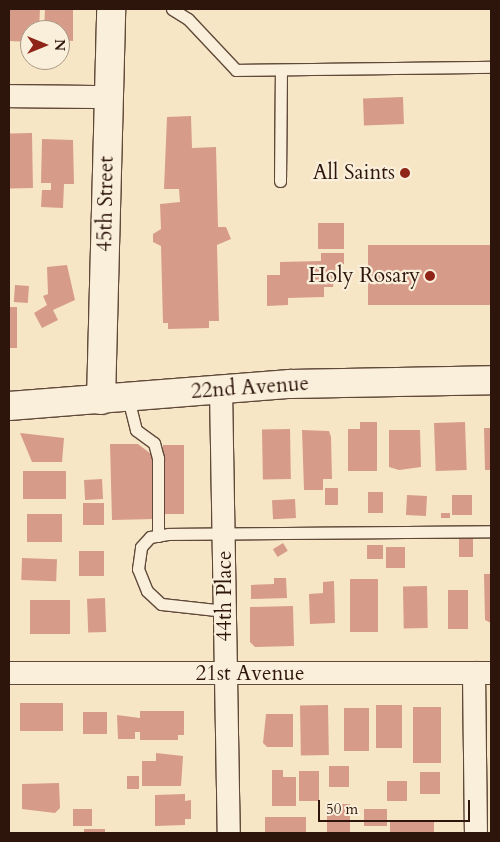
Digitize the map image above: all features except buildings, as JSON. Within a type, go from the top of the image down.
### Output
[{"type":"street","name":"45th Street","points":[[101,400],[111,9]]},
{"type":"street","points":[[9,96],[108,96]]},
{"type":"street","name":"22nd Avenue","points":[[9,406],[128,398],[221,389],[491,380]]},
{"type":"street","name":"44th Place","points":[[221,389],[229,833]]},
{"type":"street","name":"21st Avenue","points":[[9,673],[226,675],[483,673]]},
{"type":"street","points":[[476,833],[483,673]]},
{"type":"lane","points":[[172,9],[188,19],[236,70],[280,72],[491,67]]},
{"type":"lane","points":[[280,72],[280,181]]},
{"type":"lane","points":[[128,398],[136,430],[154,443],[158,458],[158,536]]},
{"type":"lane","points":[[226,612],[161,604],[147,591],[138,569],[141,547],[158,536],[491,531]]},
{"type":"place","name":"All Saints","points":[[405,173]]},
{"type":"place","name":"Holy Rosary","points":[[430,276]]}]
